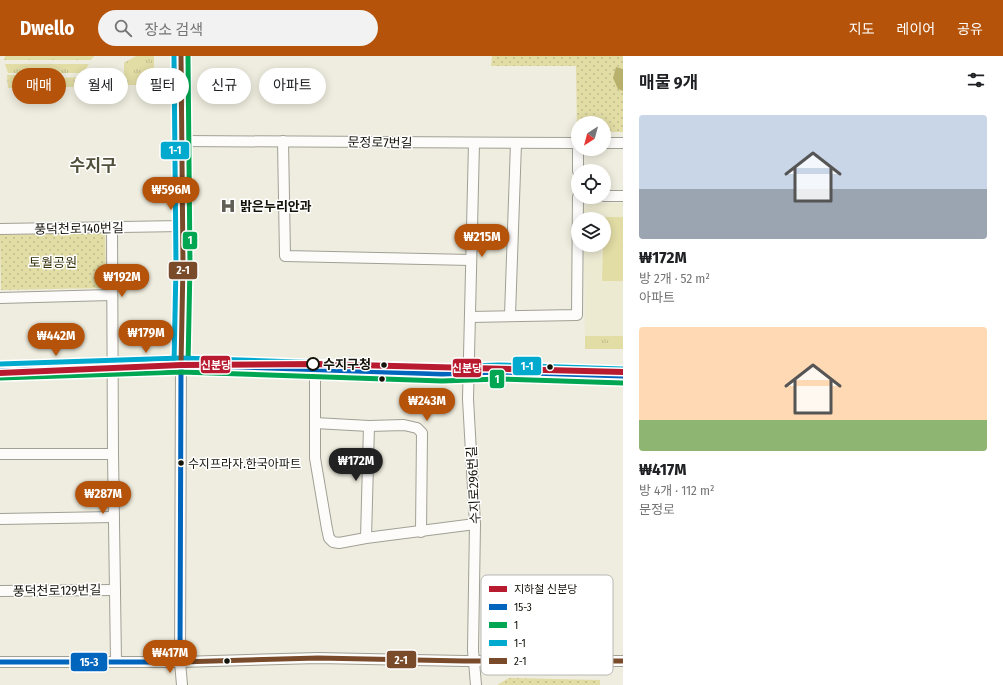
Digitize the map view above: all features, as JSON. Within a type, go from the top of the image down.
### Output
[{"type":"main road","points":[[0,371],[181,365],[442,374],[499,372],[623,376]]},
{"type":"street","points":[[181,56],[183,265],[181,365],[180,662],[182,685]]},
{"type":"street","name":"문정로7번길","points":[[182,141],[571,143]]},
{"type":"street","points":[[283,141],[285,256],[471,260]]},
{"type":"street","name":"수지로296번길","points":[[474,143],[469,373],[475,524],[474,660],[476,685]]},
{"type":"street","points":[[510,315],[516,143]]},
{"type":"street","points":[[611,143],[623,143]]},
{"type":"street","points":[[611,196],[623,196]]},
{"type":"street","points":[[470,317],[510,315],[576,315],[578,204]]},
{"type":"street","name":"풍덕천로140번길","points":[[0,229],[182,226]]},
{"type":"street","name":"풍덕천로129번길","points":[[112,227],[111,295],[116,661]]},
{"type":"street","points":[[0,298],[111,295]]},
{"type":"street","points":[[315,370],[315,458],[330,538],[334,542],[339,543],[366,538],[475,524]]},
{"type":"street","points":[[315,423],[369,426],[404,425],[417,428],[422,433],[421,532]]},
{"type":"street","points":[[366,538],[369,426]]},
{"type":"street","points":[[0,454],[113,454]]},
{"type":"street","points":[[0,519],[114,517]]},
{"type":"street","name":"풍덕천로129번길","points":[[0,591],[115,590]]},
{"type":"street","points":[[0,662],[180,662],[318,658],[481,660]]},
{"type":"street","points":[[613,661],[623,661]]},
{"type":"shaded area","points":[[616,67],[623,69],[623,91],[618,89],[613,78]]},
{"type":"shaded area","points":[[623,203],[623,336],[585,336],[584,252],[611,252],[611,212],[584,212],[584,208],[588,204]]},
{"type":"green space","points":[[5,56],[94,56],[91,60],[4,60]]},
{"type":"green space","points":[[136,56],[154,56],[154,68],[136,68],[136,85],[128,85],[128,68],[124,68],[124,63]]},
{"type":"green space","points":[[492,56],[623,56],[623,132],[611,132],[611,116],[577,116],[576,66],[491,66]]},
{"type":"green space","points":[[5,64],[89,64],[86,68],[74,68],[74,73],[66,73],[66,68],[12,68],[12,73],[8,73]]},
{"type":"green space","points":[[7,75],[12,75],[12,88],[8,88]]},
{"type":"green space","points":[[74,77],[74,87],[66,87],[66,78]]},
{"type":"green space","points":[[611,217],[623,217],[623,281],[602,281],[603,252],[611,252]]},
{"type":"green space","name":"토월공원","points":[[105,233],[106,288],[1,290],[0,235]]},
{"type":"green space","points":[[585,336],[623,336],[623,349],[585,349]]},
{"type":"green space","points":[[509,678],[600,680],[600,685],[497,685]]},
{"type":"metro line","name":"신분당","points":[[0,373],[181,365],[317,364],[623,372]]},
{"type":"transit line","name":"1-1","points":[[174,56],[176,265],[174,365]]},
{"type":"transit line","name":"2-1","points":[[181,56],[183,265],[181,365]]},
{"type":"transit line","name":"1","points":[[188,56],[190,265],[188,365]]},
{"type":"transit line","name":"1-1","points":[[0,364],[181,358],[442,367],[499,365],[623,369]]},
{"type":"transit line","name":"15-3","points":[[0,371],[181,365],[442,374],[499,372],[623,376]]},
{"type":"transit line","name":"15-3","points":[[0,662],[180,662],[181,365]]},
{"type":"transit line","name":"1","points":[[0,378],[181,372],[442,381],[499,379],[623,383]]},
{"type":"transit line","name":"2-1","points":[[180,662],[318,658],[481,661]]},
{"type":"transit line","name":"2-1","points":[[613,661],[623,661]]},
{"type":"place","name":"밝은누리안과","points":[[228,206]]},
{"type":"place","name":"수지구청","points":[[313,364]]},
{"type":"place","name":"수지프라자.한국아파트","points":[[181,463]]},
{"type":"district","name":"수지구","points":[[93,165]]}]
